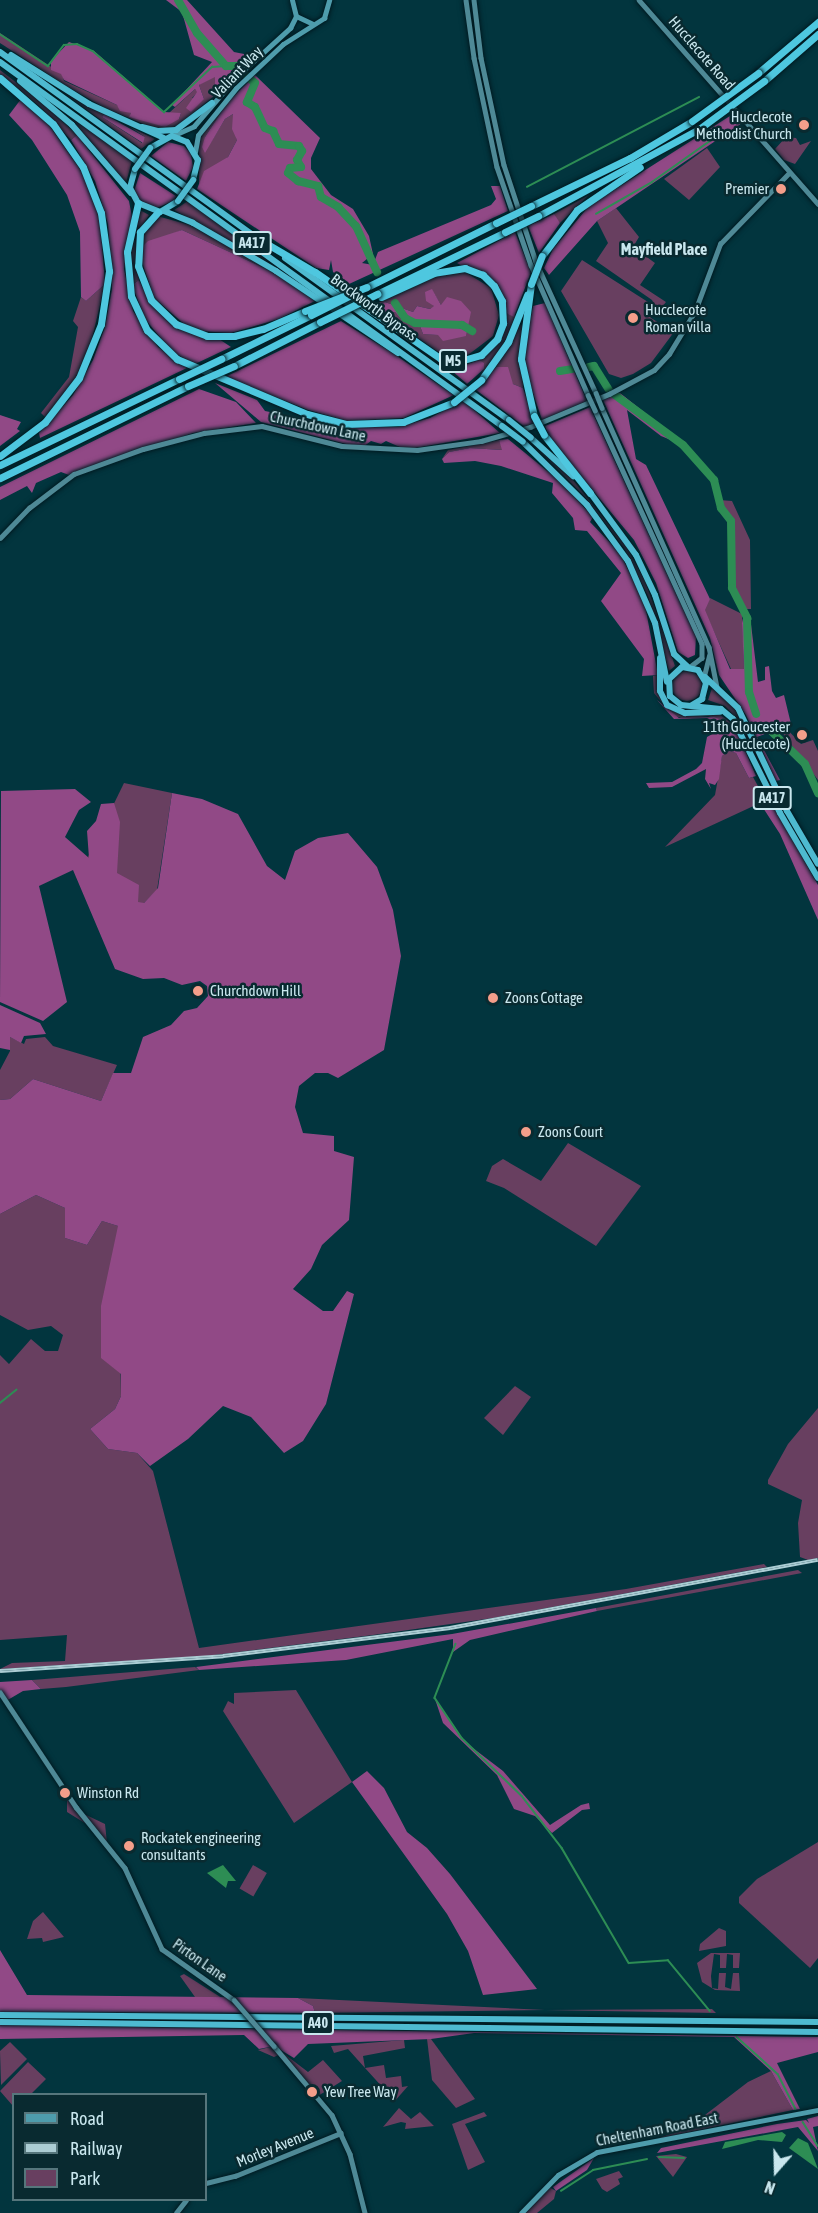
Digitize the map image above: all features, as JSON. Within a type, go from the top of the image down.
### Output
[{"type":"highway","points":[[0,465],[630,158],[692,121],[758,73],[818,22]]},
{"type":"highway","name":"M5","points":[[138,203],[127,252],[131,296],[147,330],[177,359],[307,414],[346,424],[404,422],[454,402],[481,380],[508,342],[542,256],[577,210],[651,158],[699,129],[764,81],[818,34]]},
{"type":"highway","points":[[0,50],[119,119],[164,138]]},
{"type":"highway","name":"Brockworth Bypass","points":[[0,50],[531,438],[590,493],[636,555],[655,595],[674,654],[689,667]]},
{"type":"highway","points":[[0,63],[72,125],[138,203],[193,224],[276,271],[447,383]]},
{"type":"highway","name":"Brockworth Bypass","points":[[0,63],[447,383],[523,442],[587,505],[628,561],[648,602],[660,643],[668,685]]},
{"type":"highway","points":[[0,78],[47,118],[83,167],[101,213],[109,271],[101,324],[79,378],[45,422],[0,456]]},
{"type":"highway","points":[[119,119],[167,131],[185,126],[213,103]]},
{"type":"highway","points":[[131,193],[135,169],[150,148],[164,138],[172,136],[187,142],[195,152],[198,166],[193,180],[178,201],[161,212],[140,232],[138,266],[151,300],[176,324],[207,336],[234,336],[263,329],[308,313]]},
{"type":"highway","name":"M5","points":[[379,296],[651,158]]},
{"type":"highway","name":"M5","points":[[0,478],[349,308],[379,296],[434,273],[465,268],[483,275],[494,286],[502,301],[503,323],[494,344],[476,358],[460,361],[436,357],[315,272],[257,238]]},
{"type":"highway","name":"M5","points":[[531,284],[521,359],[534,416],[544,435],[590,493]]},
{"type":"highway","name":"A417","points":[[660,643],[660,691],[668,705],[681,712],[711,711],[731,716],[818,878]]},
{"type":"highway","points":[[692,705],[705,694],[704,676],[689,667],[672,674],[668,685],[675,701],[692,705],[716,707],[731,716]]},
{"type":"highway","name":"A417","points":[[704,676],[738,708],[782,802],[818,864]]},
{"type":"highway","name":"A40","points":[[0,2015],[818,2022]]},
{"type":"highway","name":"A40","points":[[0,2022],[818,2032]]},
{"type":"main road","points":[[292,0],[296,16],[313,23]]},
{"type":"main road","name":"Valiant Way","points":[[195,152],[198,135],[242,82],[327,12],[329,0]]},
{"type":"main road","name":"Valiant Way","points":[[172,136],[194,126],[237,76],[285,33],[296,16]]},
{"type":"main road","name":"Cheltenham Road East","points":[[521,2213],[563,2172],[597,2152],[818,2110]]},
{"type":"street","points":[[466,0],[474,58],[497,167],[531,265],[703,648],[700,660],[689,667]]},
{"type":"street","points":[[474,0],[481,58],[504,165],[537,262],[710,647],[717,687]]},
{"type":"street","name":"Hucclecote Road","points":[[639,0],[818,204]]},
{"type":"street","name":"Churchdown Lane","points":[[0,538],[28,508],[74,474],[143,449],[204,433],[256,425],[369,450],[436,448],[530,428],[609,394],[654,370],[669,354],[695,311],[720,244],[789,173]]},
{"type":"street","points":[[671,576],[677,573]]},
{"type":"street","points":[[704,676],[710,647]]},
{"type":"street","name":"Pirton Lane","points":[[0,1692],[76,1807],[125,1868],[162,1950],[234,2000],[318,2096],[341,2133],[357,2175],[365,2213]]},
{"type":"street","name":"Morley Avenue","points":[[207,2183],[235,2176],[341,2133]]},
{"type":"green space","points":[[0,33],[62,74],[64,81],[117,105],[131,113],[130,117],[179,119],[181,113],[169,113],[195,89],[198,92],[192,98],[204,99],[199,85],[209,76],[216,77],[225,87],[174,129],[153,128],[105,108],[66,86],[0,43]]},
{"type":"green space","points":[[0,70],[44,104],[77,135],[71,140],[39,106],[0,74]]},
{"type":"green space","points":[[55,87],[104,114],[102,117],[142,143],[145,137],[130,127],[155,139],[141,149]]},
{"type":"green space","points":[[44,97],[132,161],[126,183],[88,138]]},
{"type":"green space","points":[[227,103],[205,137],[211,142],[225,119],[233,114],[237,140],[228,157],[199,184],[199,139]]},
{"type":"green space","points":[[786,137],[796,138],[800,145],[811,141],[795,164],[784,160],[775,149]]},
{"type":"green space","points":[[707,148],[720,167],[689,200],[664,179]]},
{"type":"green space","points":[[589,195],[560,223],[555,218],[554,214]]},
{"type":"green space","points":[[188,201],[321,299],[278,269],[174,210]]},
{"type":"green space","points":[[616,208],[639,237],[633,247],[655,263],[640,285],[666,302],[658,312],[652,300],[596,261],[608,243],[597,221]]},
{"type":"green space","points":[[140,210],[149,215],[139,231],[139,280],[132,285],[131,252]]},
{"type":"green space","points":[[157,216],[190,225],[273,272],[182,230],[141,248],[145,230]]},
{"type":"green space","points":[[582,260],[648,302],[651,318],[674,332],[651,363],[633,374],[621,378],[609,374],[561,291]]},
{"type":"green space","points":[[465,272],[491,288],[499,315],[493,336],[468,355],[441,354],[382,313],[395,312],[402,320],[420,326],[423,334],[466,336],[467,323],[441,305],[432,290],[434,307],[430,309],[417,306],[413,312],[385,302],[371,306],[444,273]]},
{"type":"green space","points":[[105,284],[90,347],[74,382],[45,417],[41,413],[69,377],[78,327],[73,321],[81,297],[86,301]]},
{"type":"green space","points":[[364,310],[429,355],[448,363],[487,352],[506,313],[516,316],[502,348],[479,377],[484,369],[479,360],[454,367],[453,373]]},
{"type":"green space","points":[[519,325],[522,325],[523,388],[513,384],[496,367]]},
{"type":"green space","points":[[526,438],[573,480],[626,546],[645,581],[665,636],[675,666],[669,671],[648,596],[624,548],[585,497]]},
{"type":"green space","points":[[499,440],[503,450],[470,448],[449,452],[442,459],[448,450]]},
{"type":"green space","points":[[719,500],[732,501],[750,540],[751,609],[745,609],[736,599],[732,588],[731,521]]},
{"type":"green space","points":[[710,598],[742,614],[744,669],[731,669],[704,610]]},
{"type":"green space","points":[[687,671],[698,675],[702,686],[698,697],[687,701],[676,697],[672,686],[676,675]]},
{"type":"green space","points":[[658,675],[658,688],[670,709],[682,715],[719,714],[734,725],[708,716],[685,719],[672,715],[654,693],[653,676]]},
{"type":"green space","points":[[712,688],[734,707],[818,873],[789,824],[736,718],[725,706],[708,700]]},
{"type":"green space","points":[[785,727],[801,744],[813,740],[818,751],[818,780],[781,731]]},
{"type":"green space","points":[[729,751],[736,753],[749,778],[753,777],[764,797],[760,803],[665,847],[715,795],[722,756]]},
{"type":"green space","points":[[124,783],[172,793],[157,890],[144,903],[128,908],[84,865]]},
{"type":"green space","points":[[10,1037],[24,1044],[26,1039],[45,1037],[53,1046],[117,1065],[101,1101],[33,1079],[10,1099],[0,1100],[0,1070],[10,1051]]},
{"type":"green space","points":[[568,1143],[641,1186],[596,1246],[504,1188],[486,1181],[492,1166],[503,1159],[541,1181]]},
{"type":"green space","points":[[36,1195],[65,1208],[65,1238],[87,1245],[102,1221],[118,1226],[121,1396],[115,1409],[90,1429],[108,1449],[137,1453],[153,1471],[199,1648],[626,1589],[764,1564],[767,1567],[493,1618],[373,1635],[206,1656],[0,1669],[12,1663],[65,1661],[67,1635],[0,1640],[0,1355],[9,1364],[31,1339],[45,1351],[58,1351],[63,1335],[51,1326],[28,1330],[0,1315],[0,1214]]},
{"type":"green space","points":[[515,1386],[531,1397],[503,1435],[484,1418]]},
{"type":"green space","points":[[818,1408],[818,1558],[808,1560],[800,1557],[798,1523],[802,1500],[768,1484],[768,1480],[788,1444]]},
{"type":"green space","points":[[798,1570],[802,1573],[597,1611],[596,1608]]},
{"type":"green space","points":[[195,1667],[199,1670],[41,1689],[32,1680]]},
{"type":"green space","points":[[296,1690],[352,1782],[294,1823],[223,1711],[228,1701],[234,1704],[234,1693]]},
{"type":"green space","points":[[67,1792],[84,1814],[105,1824],[107,1843],[96,1830],[67,1812]]},
{"type":"green space","points":[[818,1842],[818,1958],[810,1968],[739,1903],[739,1897],[757,1879]]},
{"type":"green space","points":[[253,1865],[267,1873],[253,1896],[240,1888]]},
{"type":"green space","points":[[43,1912],[64,1937],[43,1942],[42,1938],[27,1939],[33,1921]]},
{"type":"green space","points":[[719,1928],[726,1931],[726,1946],[699,1951],[700,1944]]},
{"type":"green space","points":[[711,1953],[740,1953],[739,1968],[733,1968],[733,1955],[727,1954],[726,1968],[720,1968],[720,1955],[714,1954],[711,1976],[712,1988],[718,1989],[719,1973],[726,1973],[725,1987],[731,1989],[733,1973],[739,1973],[740,1991],[715,1990],[702,1982],[697,1963]]},
{"type":"green space","points":[[184,1974],[222,1998],[195,1997],[180,1976]]},
{"type":"green space","points":[[298,1998],[545,2010],[315,2013],[313,2006]]},
{"type":"green space","points":[[712,2009],[716,2013],[545,2010]]},
{"type":"green space","points":[[427,2039],[431,2039],[475,2099],[456,2108],[432,2080]]},
{"type":"green space","points":[[404,2040],[405,2048],[363,2056],[365,2068],[348,2049],[334,2053],[331,2046]]},
{"type":"green space","points":[[10,2042],[27,2059],[1,2085],[0,2051]]},
{"type":"green space","points":[[274,2046],[308,2072],[323,2060],[342,2081],[318,2096],[281,2054],[274,2057],[258,2050]]},
{"type":"green space","points":[[28,2062],[46,2079],[32,2093],[12,2093],[12,2105],[0,2091]]},
{"type":"green space","points":[[384,2065],[386,2078],[401,2076],[402,2087],[408,2086],[394,2102],[388,2089],[385,2090],[365,2068]]},
{"type":"green space","points":[[771,2071],[793,2110],[656,2139],[688,2128],[748,2082]]},
{"type":"green space","points":[[399,2108],[411,2119],[420,2112],[434,2126],[405,2129],[406,2123],[401,2122],[383,2127]]},
{"type":"green space","points":[[484,2112],[487,2116],[465,2124],[485,2162],[468,2170],[452,2124]]},
{"type":"green space","points":[[676,2154],[687,2157],[673,2177],[656,2156]]},
{"type":"green space","points":[[619,2171],[623,2177],[618,2179],[620,2184],[607,2192],[602,2189],[596,2179]]},
{"type":"green space","points":[[547,2186],[556,2191],[554,2199],[537,2213],[521,2213]]},
{"type":"shaded area","points":[[166,0],[187,0],[234,52],[244,54],[243,67],[225,87],[215,86],[215,77],[199,85],[204,99],[191,112],[186,108],[197,92],[195,89],[175,107],[172,105],[212,62],[194,55],[182,12]]},
{"type":"shaded area","points":[[69,42],[94,51],[164,112],[181,113],[179,119],[165,127],[129,117],[131,113],[120,111],[117,105],[64,80],[61,74],[51,70],[51,61]]},
{"type":"shaded area","points":[[255,75],[320,138],[311,158],[311,169],[331,195],[353,209],[369,236],[373,254],[362,263],[373,265],[378,252],[491,205],[496,199],[491,186],[500,186],[508,211],[349,284],[333,272],[331,260],[329,270],[316,268],[197,189],[204,171],[228,157],[237,140],[232,129],[233,114],[225,119],[205,153],[202,147],[205,137],[227,103]]},
{"type":"shaded area","points":[[21,99],[47,122],[82,172],[100,218],[105,284],[86,301],[81,297],[80,232],[67,195],[32,140],[9,115]]},
{"type":"shaded area","points":[[104,114],[145,137],[143,143],[102,117]]},
{"type":"shaded area","points":[[733,114],[742,123],[597,221],[549,275],[544,268],[553,249],[589,206]]},
{"type":"shaded area","points":[[77,135],[129,201],[132,217],[124,269],[133,311],[158,347],[187,368],[40,438],[39,433],[73,395],[93,360],[105,327],[112,289],[108,224],[95,181],[71,140]]},
{"type":"shaded area","points":[[168,142],[184,146],[191,154],[193,167],[186,181],[151,156]]},
{"type":"shaded area","points":[[140,173],[176,196],[175,200],[157,208],[142,203],[134,191]]},
{"type":"shaded area","points":[[554,214],[560,223],[539,253],[528,226]]},
{"type":"shaded area","points":[[182,230],[273,272],[315,301],[279,319],[231,333],[199,331],[184,324],[154,298],[141,259],[141,248],[148,241]]},
{"type":"shaded area","points":[[515,232],[531,272],[514,317],[506,313],[496,285],[457,263]]},
{"type":"shaded area","points":[[139,280],[149,300],[169,321],[219,339],[231,347],[195,364],[172,352],[145,319],[132,285]]},
{"type":"shaded area","points":[[432,289],[441,305],[447,297],[461,301],[471,312],[466,336],[443,341],[438,335],[423,334],[420,326],[402,320],[395,312],[382,313],[371,306],[385,302],[413,312],[417,306],[430,309],[434,306],[426,301],[425,292]]},
{"type":"shaded area","points":[[545,303],[587,401],[542,420],[525,369],[524,351],[533,306]]},
{"type":"shaded area","points":[[341,321],[454,395],[404,418],[347,421],[308,410],[225,377]]},
{"type":"shaded area","points":[[479,360],[484,363],[484,369],[467,384],[451,370]]},
{"type":"shaded area","points":[[496,367],[508,367],[513,384],[523,388],[535,423],[525,427],[476,390]]},
{"type":"shaded area","points":[[215,383],[257,400],[265,411],[344,427],[398,427],[430,418],[463,400],[500,433],[415,448],[402,448],[386,441],[381,444],[371,441],[363,447],[350,445],[261,422]]},
{"type":"shaded area","points":[[199,389],[236,402],[256,423],[193,433],[69,475],[61,472],[36,483],[32,493],[27,486],[0,500],[0,487]]},
{"type":"shaded area","points":[[620,393],[688,447],[661,436],[627,410],[636,459],[646,465],[710,599],[705,610],[730,669],[744,669],[742,623],[743,618],[750,616],[758,682],[765,680],[765,667],[769,666],[772,691],[776,698],[784,695],[791,724],[757,737],[780,780],[776,781],[746,715],[719,675],[710,638],[603,400]]},
{"type":"shaded area","points":[[590,407],[696,637],[695,655],[688,658],[678,652],[656,583],[634,540],[550,439],[545,426]]},
{"type":"shaded area","points":[[0,415],[21,422],[17,429],[20,431],[0,446]]},
{"type":"shaded area","points":[[508,439],[562,483],[593,517],[590,522],[620,553],[645,605],[658,675],[642,676],[644,659],[601,601],[621,573],[587,531],[575,530],[573,518],[552,493],[553,483],[501,466],[475,461],[444,463],[442,459],[449,452],[470,448],[502,450],[499,440]]},
{"type":"shaded area","points":[[657,700],[679,718],[714,717],[734,725],[756,776],[749,778],[736,753],[729,751],[722,756],[719,779],[715,785],[709,783],[711,789],[705,779],[706,769],[672,787],[649,788],[646,783],[672,782],[696,769],[702,763],[707,737],[725,727],[707,718],[674,719]]},
{"type":"shaded area","points":[[75,789],[91,802],[79,810],[65,837],[89,858],[87,831],[96,821],[101,804],[114,803],[120,822],[117,873],[139,885],[138,902],[144,903],[158,888],[172,793],[202,799],[238,814],[267,866],[285,880],[295,851],[318,838],[348,833],[377,867],[393,910],[401,956],[384,1050],[338,1078],[328,1073],[315,1073],[299,1086],[295,1107],[303,1133],[334,1136],[334,1151],[354,1157],[349,1220],[322,1245],[311,1269],[293,1289],[323,1311],[333,1311],[347,1291],[354,1294],[326,1404],[303,1441],[284,1453],[251,1417],[223,1406],[188,1439],[150,1466],[137,1453],[108,1449],[90,1429],[115,1409],[121,1396],[121,1374],[101,1358],[101,1306],[118,1226],[102,1221],[87,1245],[65,1238],[65,1208],[36,1195],[0,1214],[0,1100],[10,1099],[33,1079],[101,1101],[113,1073],[131,1073],[143,1037],[171,1025],[184,1011],[197,1008],[208,996],[207,986],[200,981],[182,985],[164,978],[143,979],[115,969],[73,870],[39,886],[67,1002],[43,1021],[0,1002],[1,791]]},
{"type":"shaded area","points":[[767,795],[818,885],[818,920],[780,834],[758,800]]},
{"type":"shaded area","points":[[0,1005],[40,1023],[46,1034],[24,1036],[21,1043],[10,1037],[10,1050],[0,1048]]},
{"type":"shaded area","points":[[596,1608],[597,1611],[470,1640],[453,1652],[453,1639],[346,1660],[199,1670],[196,1667],[452,1634]]},
{"type":"shaded area","points":[[32,1680],[41,1689],[23,1691],[6,1701],[0,1692],[0,1682]]},
{"type":"shaded area","points":[[435,1699],[465,1742],[503,1771],[550,1825],[581,1805],[589,1803],[590,1809],[582,1810],[552,1833],[535,1816],[514,1809],[497,1775],[443,1723]]},
{"type":"shaded area","points":[[367,1771],[384,1788],[407,1832],[427,1848],[450,1874],[537,1989],[483,1995],[468,1951],[447,1914],[352,1782]]},
{"type":"shaded area","points":[[223,1865],[236,1881],[228,1881],[226,1888],[207,1873]]},
{"type":"shaded area","points":[[0,1950],[27,1995],[298,1998],[313,2006],[315,2013],[0,2012]]},
{"type":"shaded area","points":[[0,2025],[818,2037],[818,2052],[777,2063],[800,2109],[793,2110],[771,2071],[734,2037],[474,2033],[431,2039],[308,2044],[294,2058],[274,2046],[259,2049],[244,2035],[0,2039]]},
{"type":"shaded area","points":[[818,2116],[818,2126],[813,2127],[818,2151],[798,2127],[657,2153],[661,2148],[777,2124],[806,2120],[809,2123],[807,2119]]},
{"type":"shaded area","points":[[782,2132],[786,2135],[782,2142],[758,2140],[722,2149],[725,2142]]},
{"type":"shaded area","points":[[798,2138],[808,2143],[818,2169],[789,2148]]},
{"type":"shaded area","points":[[594,2158],[587,2170],[556,2191],[553,2187]]},
{"type":"waterway","points":[[178,0],[197,33],[226,66],[236,66],[255,83],[247,102],[255,107],[265,128],[273,131],[279,144],[299,146],[302,151],[297,160],[301,167],[290,168],[288,173],[298,181],[318,186],[321,197],[338,207],[356,226],[377,272]]},
{"type":"waterway","points":[[0,34],[48,66],[64,45],[77,44],[93,51],[164,112],[212,67],[226,66]]},
{"type":"waterway","points":[[527,187],[699,97]]},
{"type":"waterway","points":[[596,214],[652,182],[724,131]]},
{"type":"waterway","points":[[395,303],[405,318],[415,323],[462,325],[472,331]]},
{"type":"waterway","points":[[589,367],[594,366],[609,390]]},
{"type":"waterway","points":[[560,371],[572,369]]},
{"type":"waterway","points":[[615,395],[683,445],[714,480],[721,508],[731,521],[732,588],[747,618],[749,692],[756,714]]},
{"type":"waterway","points":[[771,731],[805,764],[818,793]]},
{"type":"waterway","points":[[0,1403],[16,1390]]},
{"type":"waterway","points":[[456,1644],[435,1698],[462,1738],[522,1796],[562,1848],[629,1963],[668,1960],[710,2011]]},
{"type":"waterway","points":[[737,2037],[778,2074],[796,2109]]},
{"type":"waterway","points":[[803,2122],[818,2146]]},
{"type":"waterway","points":[[659,2157],[684,2158]]},
{"type":"waterway","points":[[561,2191],[593,2170],[647,2159]]},
{"type":"railway","points":[[0,1671],[223,1656],[450,1628],[818,1560]]},
{"type":"place","name":"Hucclecote Methodist Church","points":[[804,125]]},
{"type":"place","name":"Premier","points":[[781,189]]},
{"type":"place","name":"Hucclecote Roman villa","points":[[633,318]]},
{"type":"place","name":"11th Gloucester (Hucclecote)","points":[[802,735]]},
{"type":"place","name":"Churchdown Hill","points":[[198,991]]},
{"type":"place","name":"Zoons Cottage","points":[[493,998]]},
{"type":"place","name":"Zoons Court","points":[[526,1132]]},
{"type":"place","name":"Winston Rd","points":[[65,1793]]},
{"type":"place","name":"Rockatek engineering consultants","points":[[129,1846]]},
{"type":"place","name":"Yew Tree Way","points":[[312,2092]]},
{"type":"district","name":"Mayfield Place","points":[[664,249]]}]
